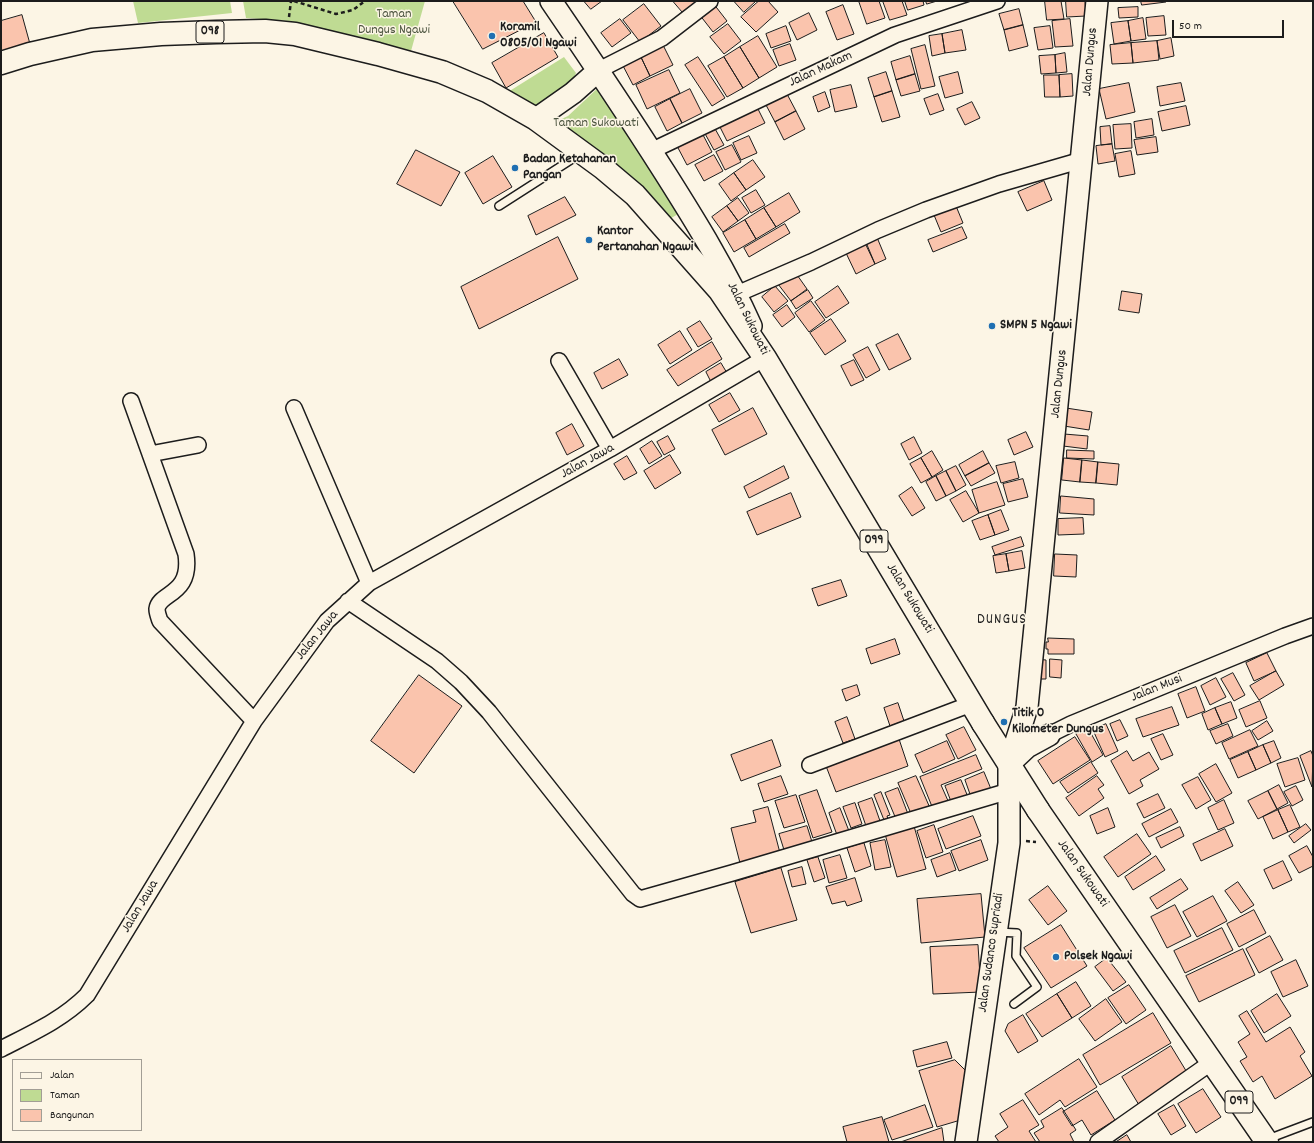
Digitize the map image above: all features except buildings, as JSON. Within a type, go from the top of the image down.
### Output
[{"type":"main road","name":"Jalan Sukowati","points":[[551,1],[599,70],[697,224],[736,294],[765,358],[1010,767],[1266,1141]]},
{"type":"main road","name":"Jalan Dungus","points":[[1010,767],[1027,707],[1097,1]]},
{"type":"main road","name":"098","points":[[1,64],[30,54],[92,40],[208,32],[265,31],[294,34],[378,54],[442,72],[487,91],[536,119],[583,152],[635,195],[720,291],[765,358]]},
{"type":"main road","points":[[536,119],[573,93],[599,70]]},
{"type":"main road","name":"Jalan Musi","points":[[1010,767],[1027,747],[1049,735]]},
{"type":"main road","name":"Jalan Sudanco Supriadi","points":[[966,1142],[1009,843],[1010,767]]},
{"type":"street","points":[[599,70],[662,38],[710,1]]},
{"type":"street","name":"Jalan Makam","points":[[651,150],[895,35],[997,1]]},
{"type":"street","points":[[736,294],[926,210],[999,184],[1082,160]]},
{"type":"street","name":"Jalan Jawa","points":[[1,1049],[55,1021],[74,1008],[87,995],[254,721],[327,621],[348,601],[368,583],[610,449],[765,358]]},
{"type":"street","points":[[559,361],[610,449]]},
{"type":"street","points":[[131,401],[186,554],[188,568],[180,586],[158,604],[157,610],[160,621],[254,721]]},
{"type":"street","points":[[294,408],[368,583]]},
{"type":"street","points":[[150,454],[198,444]]},
{"type":"street","points":[[348,601],[437,661],[461,682],[489,712],[633,894],[640,899],[1009,791]]},
{"type":"street","name":"Jalan Musi","points":[[1049,735],[1071,724],[1285,636],[1313,626]]},
{"type":"street","points":[[810,765],[971,704]]},
{"type":"street","points":[[1098,1142],[1212,1062]]},
{"type":"lane","points":[[499,206],[583,152]]},
{"type":"lane","points":[[995,932],[1017,933],[1016,956],[1037,987],[1014,1004]]},
{"type":"lane","points":[[1266,1141],[1313,1122]]},
{"type":"path","points":[[294,1],[336,14],[353,10],[364,1]]},
{"type":"path","points":[[1025,841],[1036,842]]},
{"type":"green space","points":[[133,1],[230,1],[232,13],[138,23]]},
{"type":"green space","name":"Taman Dungus Ngawi","points":[[243,1],[425,1],[411,51],[289,21],[246,18]]},
{"type":"green space","name":"Taman Sukowati","points":[[564,57],[576,73],[568,85],[556,96],[542,104],[528,108],[508,92]]},
{"type":"green space","name":"Taman Sukowati","points":[[599,87],[680,213],[666,221],[555,122],[568,116]]},
{"type":"place","name":"Koramil 0805/01 Ngawi","points":[[492,36]]},
{"type":"place","name":"Badan Ketahanan Pangan","points":[[515,168]]},
{"type":"place","name":"Kantor Pertanahan Ngawi","points":[[589,240]]},
{"type":"place","name":"SMPN 5 Ngawi","points":[[992,326]]},
{"type":"place","name":"Titik 0 Kilometer Dungus","points":[[1004,722]]},
{"type":"place","name":"Polsek Ngawi","points":[[1056,957]]},
{"type":"district","name":"DUNGUS","points":[[1002,621]]}]
